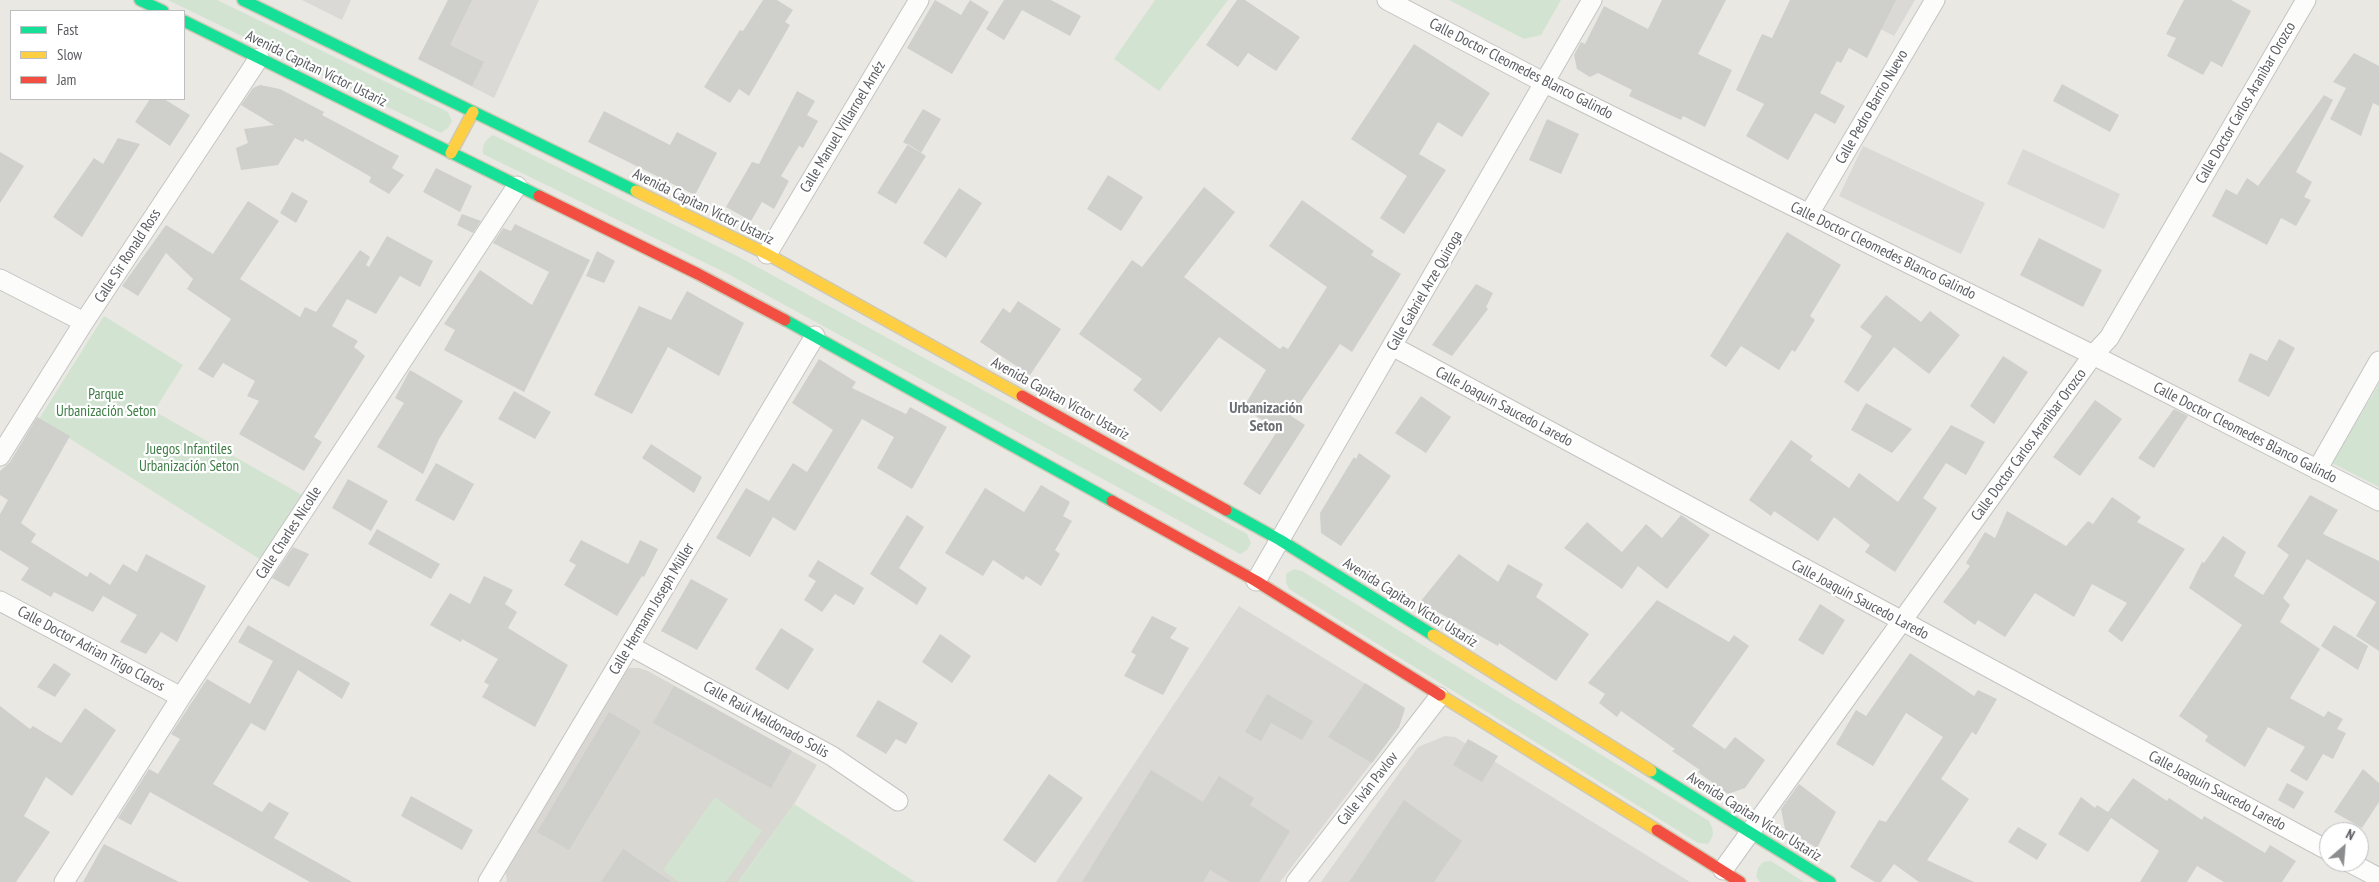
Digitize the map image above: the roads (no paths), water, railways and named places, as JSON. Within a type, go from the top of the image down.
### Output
[{"type":"main road","points":[[140,0],[161,10]]},
{"type":"main road","name":"Avenida Capitan Víctor Ustariz","points":[[243,0],[767,254],[1280,540],[1830,882]]},
{"type":"main road","name":"Avenida Capitan Víctor Ustariz","points":[[185,21],[698,274],[815,336],[1256,580],[1439,697],[1740,882]]},
{"type":"main road","points":[[451,153],[473,112]]},
{"type":"street","name":"Calle Manuel Villarroel Arnéz","points":[[767,254],[919,0]]},
{"type":"street","name":"Calle Doctor Cleomedes Blanco Galindo","points":[[1387,0],[1545,83],[2093,355],[2379,501]]},
{"type":"street","name":"Calle Gabriel Arze Quiroga","points":[[1256,580],[1592,0]]},
{"type":"street","name":"Calle Pedro Barrio Nuevo","points":[[1809,214],[1935,0]]},
{"type":"street","name":"Calle Doctor Carlos Aranibar Orozco","points":[[1723,870],[2093,355],[2109,338],[2306,0]]},
{"type":"street","name":"Calle Sir Ronald Ross","points":[[0,456],[84,322],[259,58]]},
{"type":"street","name":"Calle Charles Nicolle","points":[[64,882],[181,697],[517,186]]},
{"type":"street","points":[[0,279],[84,322]]},
{"type":"street","name":"Calle Hermann Joseph Müller","points":[[488,882],[815,336]]},
{"type":"street","name":"Calle Joaquín Saucedo Laredo","points":[[1392,346],[2319,846]]},
{"type":"street","points":[[2317,470],[2379,361]]},
{"type":"street","name":"Calle Doctor Adrian Trigo Claros","points":[[0,602],[181,697]]},
{"type":"street","name":"Calle Raúl Maldonado Solis","points":[[630,646],[832,756],[898,801]]},
{"type":"street","name":"Calle Iván Pavlov","points":[[1296,882],[1439,697]]},
{"type":"street","points":[[2368,872],[2379,878]]},
{"type":"district","name":"Urbanización Seton","points":[[1266,417]]},
{"type":"park label","name":"Parque Urbanización Seton","points":[[106,404]]},
{"type":"park label","name":"Juegos Infantiles Urbanización Seton","points":[[189,458]]}]
